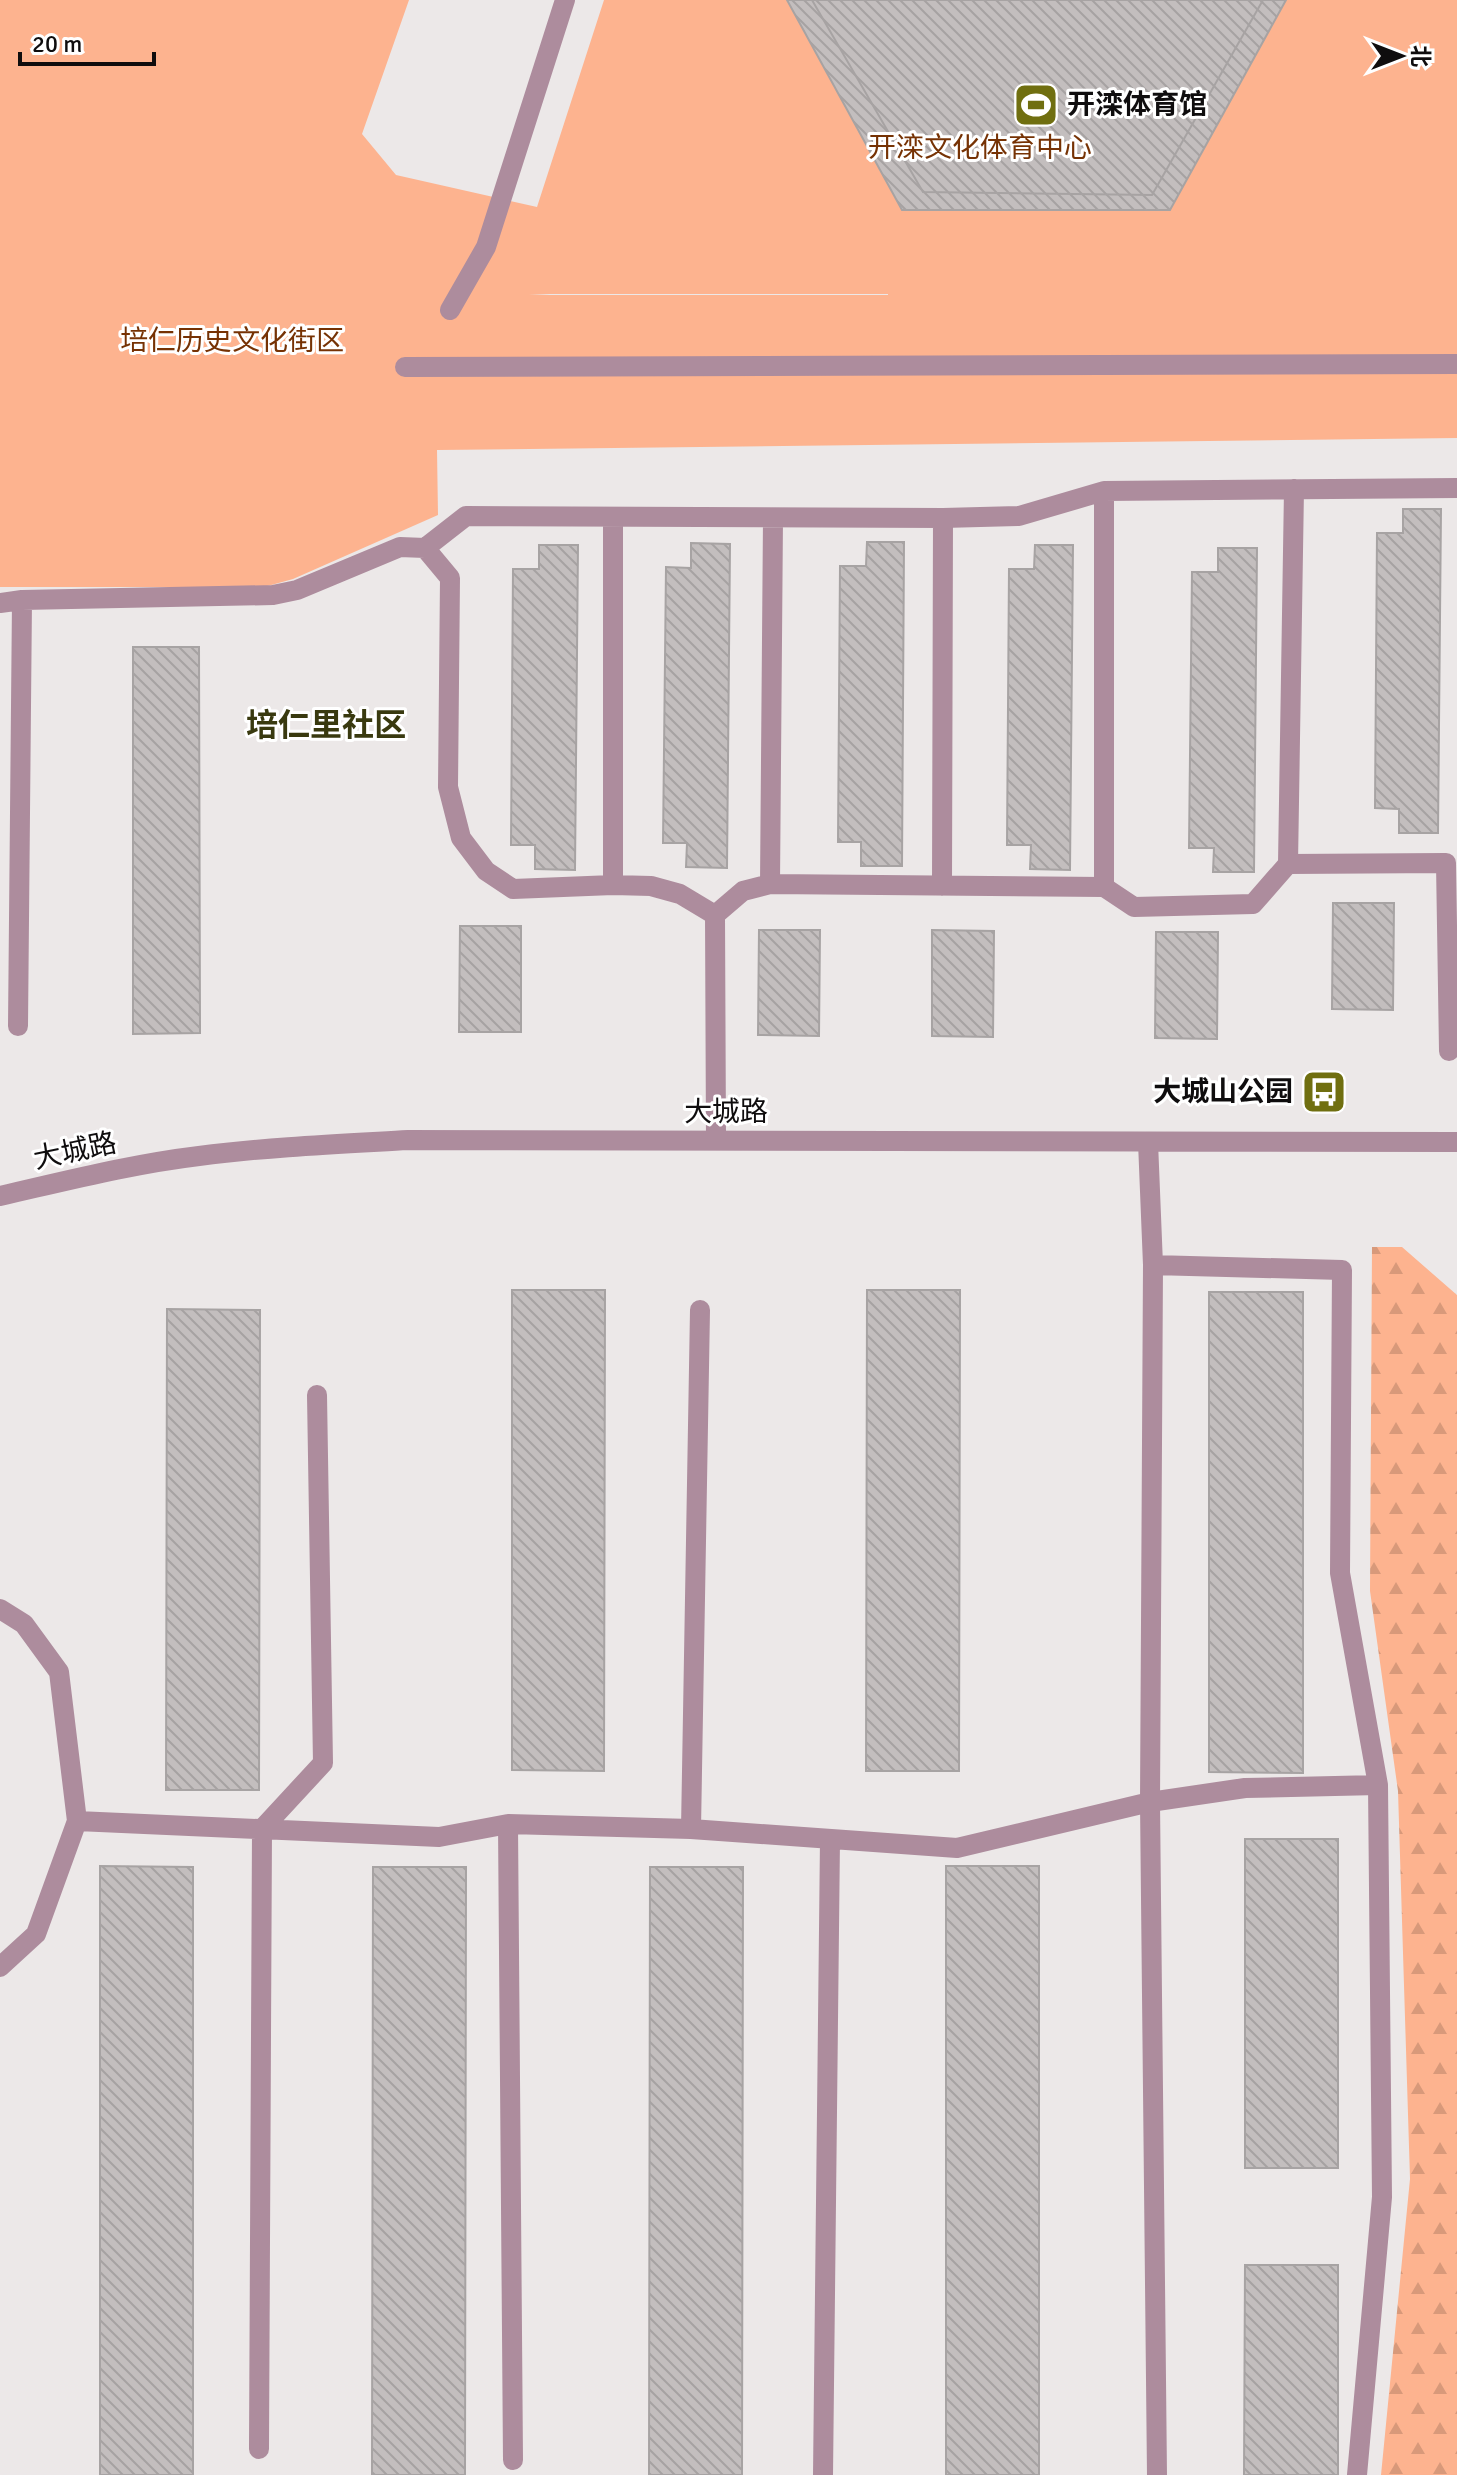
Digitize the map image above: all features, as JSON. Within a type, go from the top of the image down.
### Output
[{"type":"street","points":[[450,310],[486,247],[565,0]]},
{"type":"street","points":[[405,367],[1457,364]]},
{"type":"street","points":[[0,603],[273,595],[297,590],[400,547],[425,548],[466,516],[1019,516],[1104,491],[1457,488]]},
{"type":"street","points":[[716,1140],[715,915],[743,891],[770,884],[1104,887],[1134,907],[1253,904],[1288,864],[1294,489]]},
{"type":"street","points":[[1104,491],[1104,887]]},
{"type":"street","points":[[613,518],[613,885]]},
{"type":"street","points":[[770,884],[773,518]]},
{"type":"street","points":[[942,886],[943,518]]},
{"type":"street","points":[[425,548],[450,578],[448,787],[461,838],[486,871],[513,889],[651,886],[680,894],[715,915]]},
{"type":"street","points":[[18,1026],[22,600]]},
{"type":"street","points":[[1288,864],[1451,855],[1449,1051]]},
{"type":"street","name":"大城路","points":[[0,1196],[105,1172],[198,1156],[296,1146],[408,1140],[1457,1142]]},
{"type":"street","points":[[1148,1142],[1153,1265],[1150,1802],[1157,2475]]},
{"type":"street","points":[[1153,1265],[1342,1270],[1340,1573],[1378,1785],[1382,2197],[1357,2475]]},
{"type":"street","points":[[691,1829],[700,1310]]},
{"type":"street","points":[[259,2449],[262,1829],[323,1763],[317,1395]]},
{"type":"street","points":[[0,1609],[24,1624],[59,1672],[77,1821],[36,1934],[0,1967]]},
{"type":"street","points":[[77,1821],[439,1837],[508,1824],[691,1829],[957,1848],[1150,1802],[1245,1788],[1378,1785]]},
{"type":"street","points":[[508,1824],[513,2460]]},
{"type":"street","points":[[823,2475],[830,1839]]},
{"type":"green space","name":"培仁历史文化街区","points":[[0,0],[409,0],[362,134],[396,175],[537,207],[604,0],[1457,0],[1457,438],[437,450],[438,515],[293,579],[264,587],[0,587]],"holes":[[[529,294],[888,294],[888,295]]]},
{"type":"green space","points":[[1372,1247],[1402,1247],[1457,1295],[1457,2475],[1381,2475],[1410,2179],[1398,1791],[1370,1591]]},
{"type":"building","name":"开滦体育馆","points":[[787,0],[1286,0],[1170,210],[902,210]]},
{"type":"building","name":"开滦体育馆","points":[[812,0],[1263,0],[1152,195],[923,192]]},
{"type":"building","points":[[1403,509],[1441,509],[1438,833],[1399,833],[1399,809],[1375,808],[1377,533],[1403,533]]},
{"type":"building","points":[[867,542],[904,542],[902,866],[861,866],[861,842],[838,842],[840,566],[866,566]]},
{"type":"building","points":[[691,543],[730,544],[727,868],[686,867],[687,843],[663,843],[666,567],[691,568]]},
{"type":"building","points":[[539,545],[578,545],[575,870],[535,869],[535,845],[511,845],[513,569],[539,569]]},
{"type":"building","points":[[1035,545],[1073,545],[1070,870],[1030,869],[1031,845],[1007,845],[1009,569],[1034,569]]},
{"type":"building","points":[[1218,548],[1257,548],[1254,872],[1213,872],[1214,848],[1189,848],[1192,572],[1218,572]]},
{"type":"building","points":[[133,647],[199,647],[200,1033],[133,1034]]},
{"type":"building","points":[[1333,903],[1394,903],[1393,1010],[1332,1009]]},
{"type":"building","points":[[460,926],[521,926],[521,1032],[459,1032]]},
{"type":"building","points":[[759,930],[820,930],[819,1036],[758,1035]]},
{"type":"building","points":[[932,930],[994,931],[993,1037],[932,1036]]},
{"type":"building","points":[[1156,932],[1218,932],[1217,1039],[1155,1038]]},
{"type":"building","points":[[512,1290],[605,1290],[604,1771],[512,1770]]},
{"type":"building","points":[[867,1290],[960,1290],[959,1771],[866,1771]]},
{"type":"building","points":[[1209,1292],[1303,1292],[1303,1773],[1209,1772]]},
{"type":"building","points":[[167,1309],[260,1310],[259,1790],[166,1790]]},
{"type":"building","points":[[1245,1839],[1338,1839],[1338,2168],[1245,2168]]},
{"type":"building","points":[[100,1866],[193,1867],[193,2475],[100,2475]]},
{"type":"building","points":[[946,1866],[1039,1866],[1039,2475],[946,2475]]},
{"type":"building","points":[[373,1867],[466,1867],[465,2475],[372,2475]]},
{"type":"building","points":[[650,1867],[743,1867],[742,2475],[649,2475]]},
{"type":"building","points":[[1245,2265],[1338,2265],[1338,2475],[1244,2475]]},
{"type":"place","name":"开滦体育馆","points":[[1036,105]]},
{"type":"place","name":"大城山公园","points":[[1324,1092]]},
{"type":"district","name":"培仁里社区","points":[[326,725]]},
{"type":"park label","name":"开滦文化体育中心","points":[[980,148]]}]
